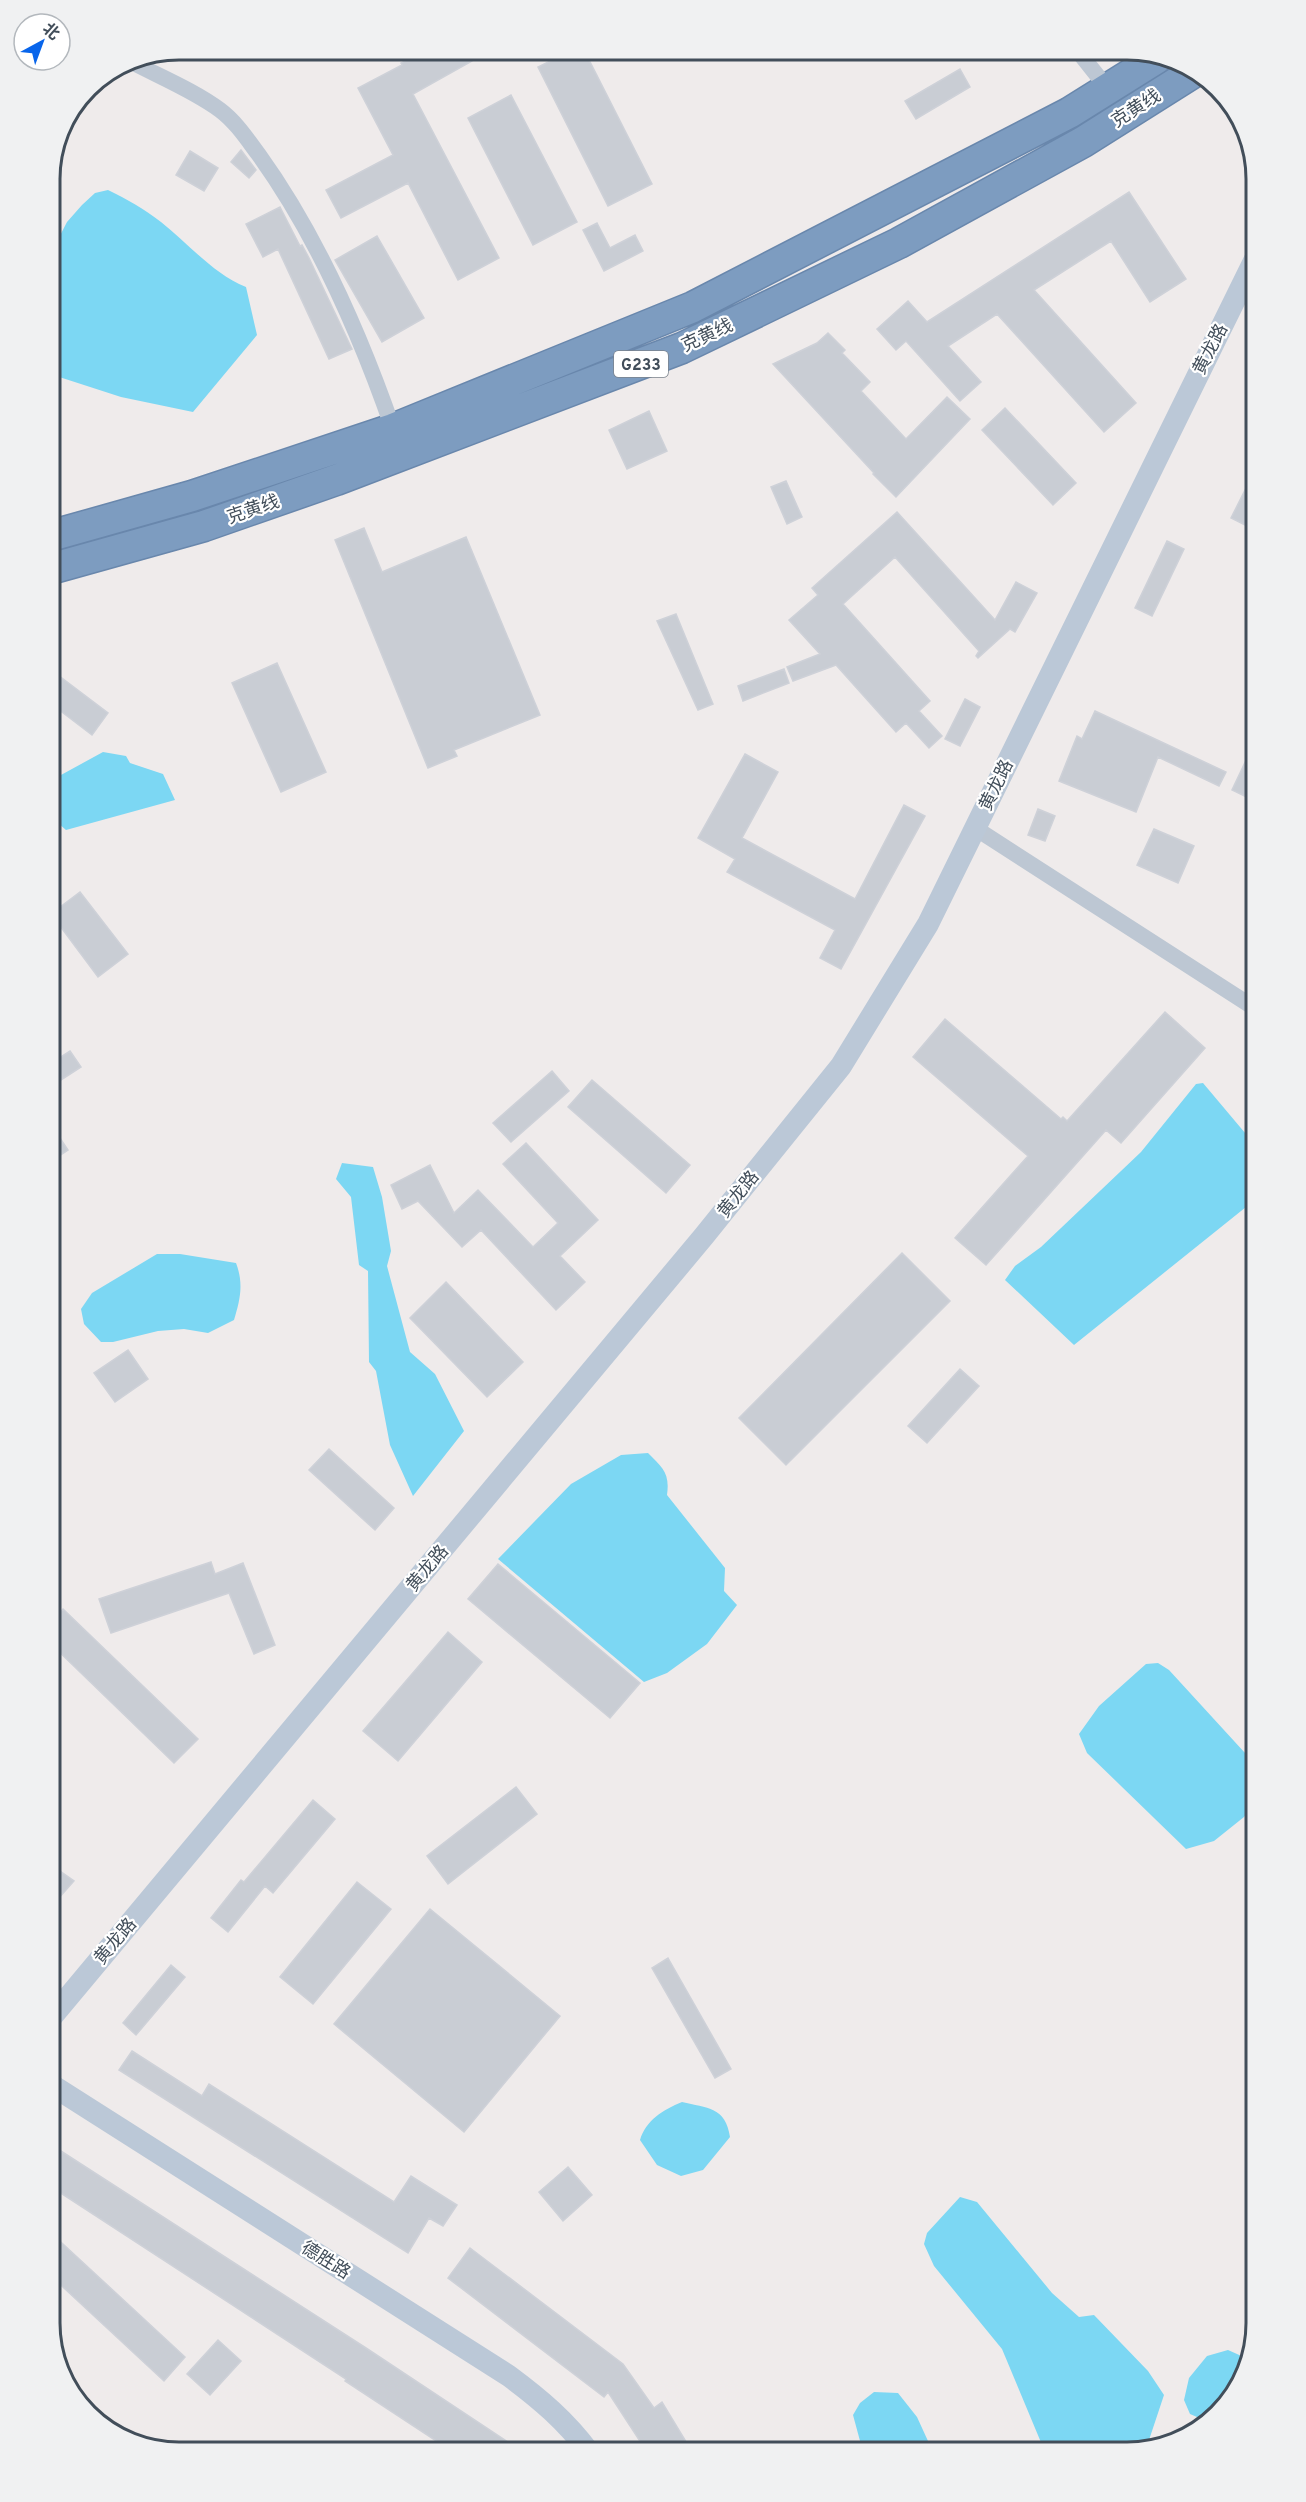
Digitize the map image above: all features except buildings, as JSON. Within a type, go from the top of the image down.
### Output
[{"type":"highway","name":"克黄线","points":[[60,533],[192,496],[393,429],[693,307],[1069,114],[1150,62]]},
{"type":"highway","name":"克黄线","points":[[60,566],[204,526],[336,480],[682,348],[898,243],[1083,142],[1187,76]]},
{"type":"main road","name":"黄龙路","points":[[60,2007],[698,1244],[841,1066],[928,924],[1246,279]]},
{"type":"main road","name":"德胜路","points":[[60,2090],[509,2376],[544,2402],[572,2429],[582,2442]]},
{"type":"street","points":[[1085,60],[1108,89]]},
{"type":"street","points":[[140,66],[221,110],[240,129],[276,178],[302,222],[341,301],[376,380],[393,429]]},
{"type":"street","points":[[975,828],[1246,1002]]},
{"type":"water","points":[[108,190],[135,204],[155,217],[222,274],[246,287],[257,335],[193,412],[121,397],[60,377],[60,236],[67,222],[95,193]]},
{"type":"water","points":[[103,752],[126,756],[130,763],[163,774],[175,800],[66,830],[60,825],[60,776]]},
{"type":"water","points":[[1203,1083],[1246,1134],[1246,1207],[1074,1345],[1005,1280],[1015,1266],[1041,1247],[1141,1152],[1196,1084]]},
{"type":"water","points":[[342,1163],[373,1167],[382,1197],[391,1251],[387,1266],[410,1352],[435,1374],[464,1431],[413,1496],[390,1445],[376,1371],[369,1362],[368,1271],[359,1265],[351,1197],[336,1179]]},
{"type":"water","points":[[157,1254],[180,1254],[236,1263],[240,1278],[240,1292],[234,1320],[208,1333],[184,1329],[158,1331],[113,1342],[101,1342],[84,1324],[81,1309],[92,1293]]},
{"type":"water","points":[[648,1453],[664,1471],[667,1495],[725,1568],[724,1591],[737,1605],[707,1644],[667,1673],[644,1682],[498,1559],[571,1484],[621,1455]]},
{"type":"water","points":[[1158,1663],[1169,1670],[1246,1754],[1246,1814],[1214,1841],[1186,1849],[1087,1753],[1079,1734],[1099,1706],[1146,1664]]},
{"type":"water","points":[[682,2102],[714,2110],[720,2114],[728,2127],[730,2137],[703,2170],[681,2176],[657,2165],[640,2140],[651,2121],[668,2108]]},
{"type":"water","points":[[960,2197],[977,2202],[1052,2293],[1079,2317],[1094,2315],[1148,2371],[1164,2395],[1149,2440],[1041,2442],[1002,2349],[934,2266],[924,2244],[927,2233]]},
{"type":"water","points":[[1228,2350],[1242,2356],[1226,2389],[1217,2402],[1199,2418],[1190,2414],[1184,2400],[1189,2378],[1207,2356]]},
{"type":"water","points":[[874,2392],[898,2393],[917,2417],[928,2442],[860,2442],[853,2415],[860,2403]]}]
